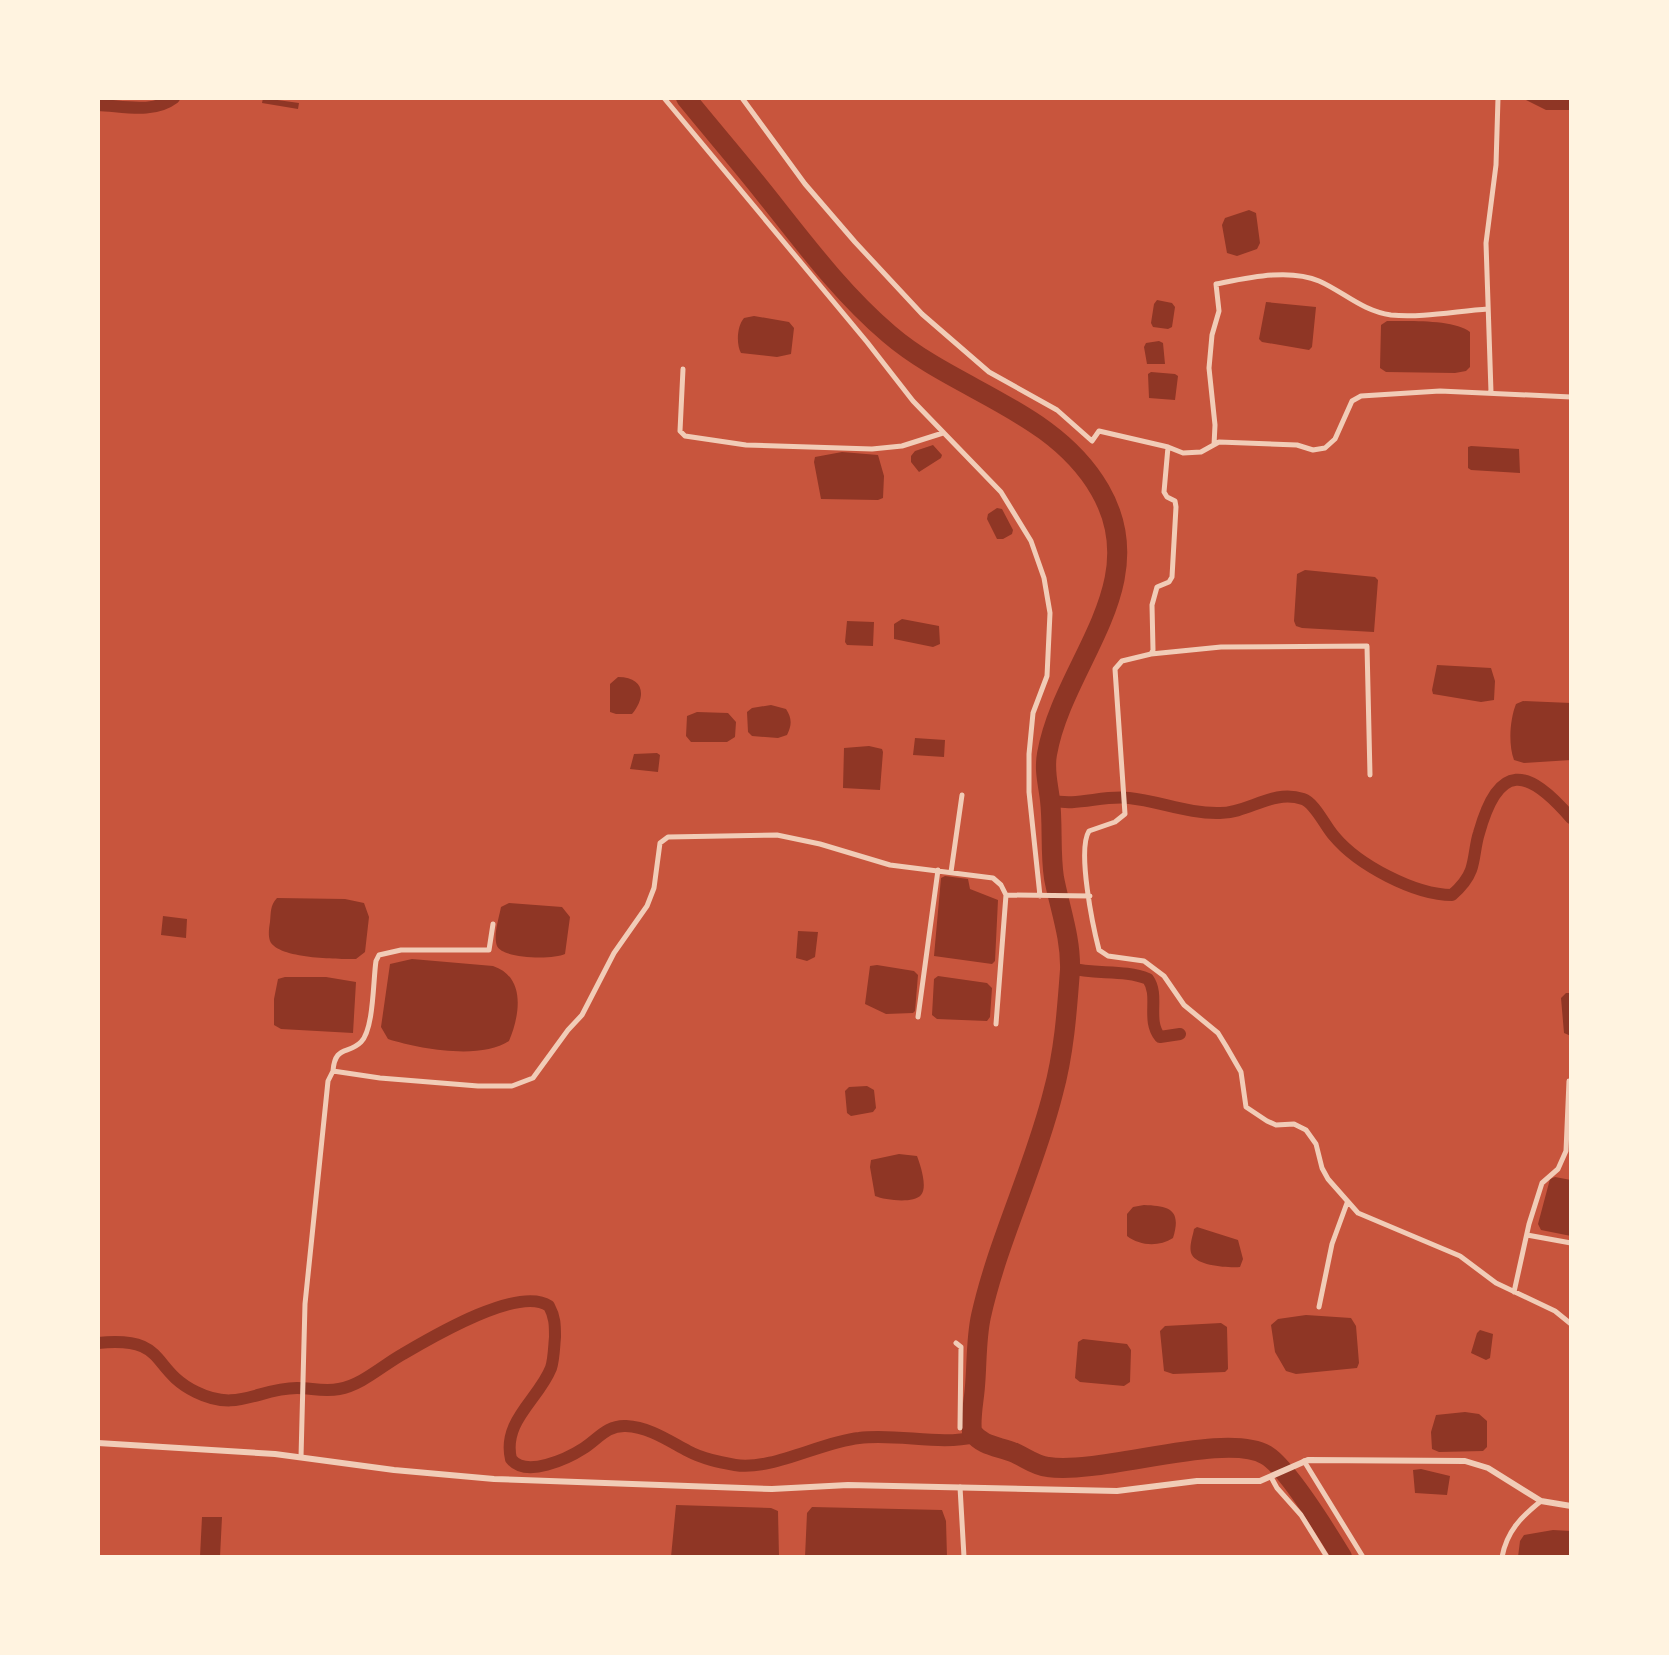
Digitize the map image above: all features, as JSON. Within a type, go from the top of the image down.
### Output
[{"type":"street","points":[[664,98],[913,401],[1001,492],[1031,541],[1044,578],[1050,613],[1047,676],[1033,713],[1029,754],[1029,792],[1040,896]]},
{"type":"street","points":[[742,98],[805,184],[922,314],[977,363],[1057,410],[1092,441],[1099,431],[1183,453],[1201,452],[1219,442],[1297,445],[1313,450],[1325,448],[1335,439],[1352,401],[1361,396],[1424,391],[1571,397]]},
{"type":"street","points":[[1491,392],[1486,243],[1496,165],[1498,98]]},
{"type":"street","points":[[1214,445],[1209,368],[1212,335],[1219,311],[1216,284],[1264,275],[1308,278],[1319,281],[1363,308],[1391,315],[1488,309]]},
{"type":"street","points":[[683,369],[680,431],[685,436],[746,445],[872,449],[902,446],[943,433]]},
{"type":"street","points":[[1151,654],[1152,605],[1157,587],[1169,582],[1173,571],[1176,507],[1175,501],[1164,492],[1168,447]]},
{"type":"street","points":[[1370,775],[1367,646],[1221,647],[1151,654],[1122,661],[1115,669],[1125,814],[1115,822],[1086,834],[1085,855],[1099,950],[1108,956],[1144,961],[1164,976],[1184,1005],[1218,1033],[1241,1072],[1246,1107],[1276,1125],[1294,1124],[1306,1130],[1316,1144],[1328,1179],[1358,1213],[1460,1256],[1496,1283],[1555,1311],[1571,1324]]},
{"type":"street","points":[[951,872],[962,795]]},
{"type":"street","points":[[333,1071],[478,1086],[512,1086],[533,1078],[582,1015],[614,953],[647,906],[654,888],[660,843],[668,837],[777,835],[890,865],[993,878],[1006,895],[996,1024]]},
{"type":"street","points":[[918,1017],[938,870]]},
{"type":"street","points":[[1006,895],[1090,896]]},
{"type":"street","points":[[301,1457],[305,1304],[328,1081],[336,1057],[344,1049],[358,1044],[366,1034],[379,955],[401,950],[489,950],[493,924]]},
{"type":"street","points":[[1514,1292],[1542,1183],[1558,1169],[1566,1151],[1569,1081]]},
{"type":"street","points":[[1319,1307],[1332,1244],[1347,1203]]},
{"type":"street","points":[[1527,1235],[1571,1243]]},
{"type":"street","points":[[956,1343],[961,1347],[960,1428]]},
{"type":"street","points":[[98,1443],[221,1449],[408,1472],[524,1480],[747,1488],[848,1485],[1117,1491],[1197,1481],[1260,1481],[1301,1462],[1473,1462],[1541,1501],[1571,1506]]},
{"type":"street","points":[[1301,1462],[1363,1557]]},
{"type":"street","points":[[1273,1476],[1277,1488],[1301,1515],[1327,1557]]},
{"type":"street","points":[[960,1486],[964,1557]]},
{"type":"street","points":[[1502,1557],[1510,1531],[1521,1517],[1541,1501]]},
{"type":"shaded area","points":[[263,98],[299,103],[298,109],[262,103]]},
{"type":"shaded area","points":[[1571,98],[1571,110],[1546,110],[1524,99]]},
{"type":"shaded area","points":[[1249,210],[1256,213],[1260,243],[1257,249],[1237,256],[1227,253],[1222,225],[1225,218]]},
{"type":"shaded area","points":[[1157,300],[1172,303],[1175,307],[1172,327],[1168,329],[1153,327],[1151,323]]},
{"type":"shaded area","points":[[1266,302],[1316,307],[1312,347],[1309,350],[1259,339]]},
{"type":"shaded area","points":[[754,316],[789,322],[794,328],[791,354],[777,357],[741,353],[738,340],[740,326],[744,318]]},
{"type":"shaded area","points":[[1387,321],[1430,322],[1463,328],[1470,332],[1470,367],[1455,373],[1386,372],[1380,368],[1381,325]]},
{"type":"shaded area","points":[[1146,343],[1163,343],[1165,364],[1147,364]]},
{"type":"shaded area","points":[[1148,374],[1178,376],[1175,400],[1149,398]]},
{"type":"shaded area","points":[[933,445],[942,455],[941,458],[919,472],[911,462],[911,456],[915,451]]},
{"type":"shaded area","points":[[1468,447],[1519,449],[1520,473],[1471,470],[1468,468]]},
{"type":"shaded area","points":[[842,452],[878,455],[884,476],[883,498],[821,499],[815,457]]},
{"type":"shaded area","points":[[997,508],[1002,509],[1013,530],[1003,539],[997,539],[987,519],[988,514]]},
{"type":"shaded area","points":[[1305,570],[1375,577],[1378,580],[1374,632],[1296,626],[1297,574]]},
{"type":"shaded area","points":[[902,619],[939,626],[940,644],[933,647],[894,639],[894,624]]},
{"type":"shaded area","points":[[847,621],[874,622],[873,646],[847,645]]},
{"type":"shaded area","points":[[1437,665],[1491,668],[1495,681],[1494,700],[1481,702],[1433,694]]},
{"type":"shaded area","points":[[618,677],[633,680],[640,689],[640,701],[632,714],[610,712],[610,684]]},
{"type":"shaded area","points":[[1523,701],[1571,703],[1571,760],[1524,763],[1514,760],[1511,724],[1516,704]]},
{"type":"shaded area","points":[[771,705],[788,712],[791,722],[787,735],[778,738],[752,736],[748,732],[747,712],[752,708]]},
{"type":"shaded area","points":[[697,712],[728,713],[736,722],[735,737],[727,742],[691,742],[686,736],[687,716]]},
{"type":"shaded area","points":[[915,738],[945,740],[944,757],[913,755]]},
{"type":"shaded area","points":[[869,746],[883,752],[880,790],[843,788],[844,748]]},
{"type":"shaded area","points":[[634,754],[660,755],[658,772],[630,769]]},
{"type":"shaded area","points":[[941,878],[968,879],[970,889],[998,900],[995,961],[992,964],[934,956]]},
{"type":"shaded area","points":[[277,898],[345,899],[364,903],[369,917],[365,952],[356,959],[323,958],[296,955],[275,947],[270,941],[269,932],[271,909]]},
{"type":"shaded area","points":[[509,903],[562,907],[570,917],[565,954],[529,957],[501,950],[496,942],[497,926],[501,907]]},
{"type":"shaded area","points":[[163,916],[187,919],[186,938],[161,935]]},
{"type":"shaded area","points":[[798,931],[818,932],[815,957],[807,961],[796,958]]},
{"type":"shaded area","points":[[412,959],[493,966],[504,971],[511,979],[518,998],[516,1020],[509,1041],[483,1050],[450,1051],[388,1039],[381,1027],[390,964]]},
{"type":"shaded area","points":[[870,966],[914,971],[918,975],[913,1013],[886,1014],[865,1004]]},
{"type":"shaded area","points":[[938,976],[987,983],[992,988],[987,1021],[937,1019],[932,1015],[934,979]]},
{"type":"shaded area","points":[[326,977],[356,982],[353,1033],[281,1029],[274,1025],[278,979]]},
{"type":"shaded area","points":[[1571,993],[1571,1036],[1564,1033],[1561,998]]},
{"type":"shaded area","points":[[867,1086],[874,1090],[876,1108],[873,1112],[851,1116],[847,1113],[845,1091],[849,1087]]},
{"type":"shaded area","points":[[899,1154],[917,1156],[924,1181],[921,1195],[906,1200],[875,1196],[871,1160]]},
{"type":"shaded area","points":[[1550,1179],[1571,1180],[1571,1236],[1541,1230],[1538,1224]]},
{"type":"shaded area","points":[[1160,1206],[1171,1211],[1176,1221],[1173,1238],[1150,1244],[1127,1236],[1127,1214],[1133,1207]]},
{"type":"shaded area","points":[[1197,1227],[1238,1240],[1243,1259],[1240,1267],[1214,1266],[1195,1259],[1191,1246]]},
{"type":"shaded area","points":[[1306,1315],[1351,1318],[1356,1326],[1357,1368],[1296,1374],[1286,1371],[1275,1352],[1271,1325],[1278,1319]]},
{"type":"shaded area","points":[[1221,1323],[1227,1327],[1228,1369],[1225,1372],[1173,1374],[1164,1371],[1160,1331],[1165,1326]]},
{"type":"shaded area","points":[[1480,1330],[1493,1334],[1490,1358],[1486,1360],[1471,1353]]},
{"type":"shaded area","points":[[1083,1339],[1127,1344],[1131,1350],[1130,1382],[1124,1386],[1080,1382],[1075,1378],[1078,1342]]},
{"type":"shaded area","points":[[1479,1414],[1487,1421],[1487,1447],[1483,1451],[1439,1452],[1432,1449],[1431,1432],[1436,1415]]},
{"type":"shaded area","points":[[1413,1470],[1450,1476],[1447,1495],[1415,1493]]},
{"type":"shaded area","points":[[676,1505],[771,1508],[778,1511],[779,1557],[671,1557]]},
{"type":"shaded area","points":[[812,1507],[942,1510],[946,1521],[947,1557],[805,1557],[807,1513]]},
{"type":"shaded area","points":[[202,1517],[222,1517],[220,1557],[200,1557]]},
{"type":"shaded area","points":[[1553,1530],[1571,1531],[1571,1557],[1518,1557],[1524,1535]]},
{"type":"waterway","points":[[98,105],[147,108],[174,98]]},
{"type":"waterway","points":[[686,98],[855,302],[915,354],[1002,403],[1057,440],[1080,463],[1100,490],[1114,525],[1117,559],[1112,591],[1056,720],[1047,754],[1054,878],[1070,958],[1064,1032],[1057,1078],[1045,1121],[981,1316],[972,1432],[986,1443],[1048,1467],[1099,1465],[1222,1448],[1247,1449],[1266,1455],[1296,1486],[1342,1557]]},
{"type":"waterway","points":[[1050,800],[1070,802],[1129,798],[1197,812],[1220,813],[1281,797],[1303,799],[1312,805],[1344,847],[1372,867],[1421,890],[1452,895],[1469,874],[1487,810],[1505,784],[1516,780],[1528,782],[1541,789],[1571,818]]},
{"type":"waterway","points":[[1070,968],[1148,979],[1153,993],[1154,1023],[1160,1037],[1180,1034]]},
{"type":"waterway","points":[[98,1343],[137,1344],[148,1349],[181,1383],[196,1392],[211,1398],[236,1400],[283,1389],[348,1387],[434,1336],[476,1316],[497,1307],[535,1301],[549,1306],[555,1333],[551,1368],[512,1433],[511,1459],[526,1467],[547,1465],[568,1457],[619,1426],[651,1432],[705,1458],[749,1466],[859,1438],[947,1440],[975,1437]]}]
